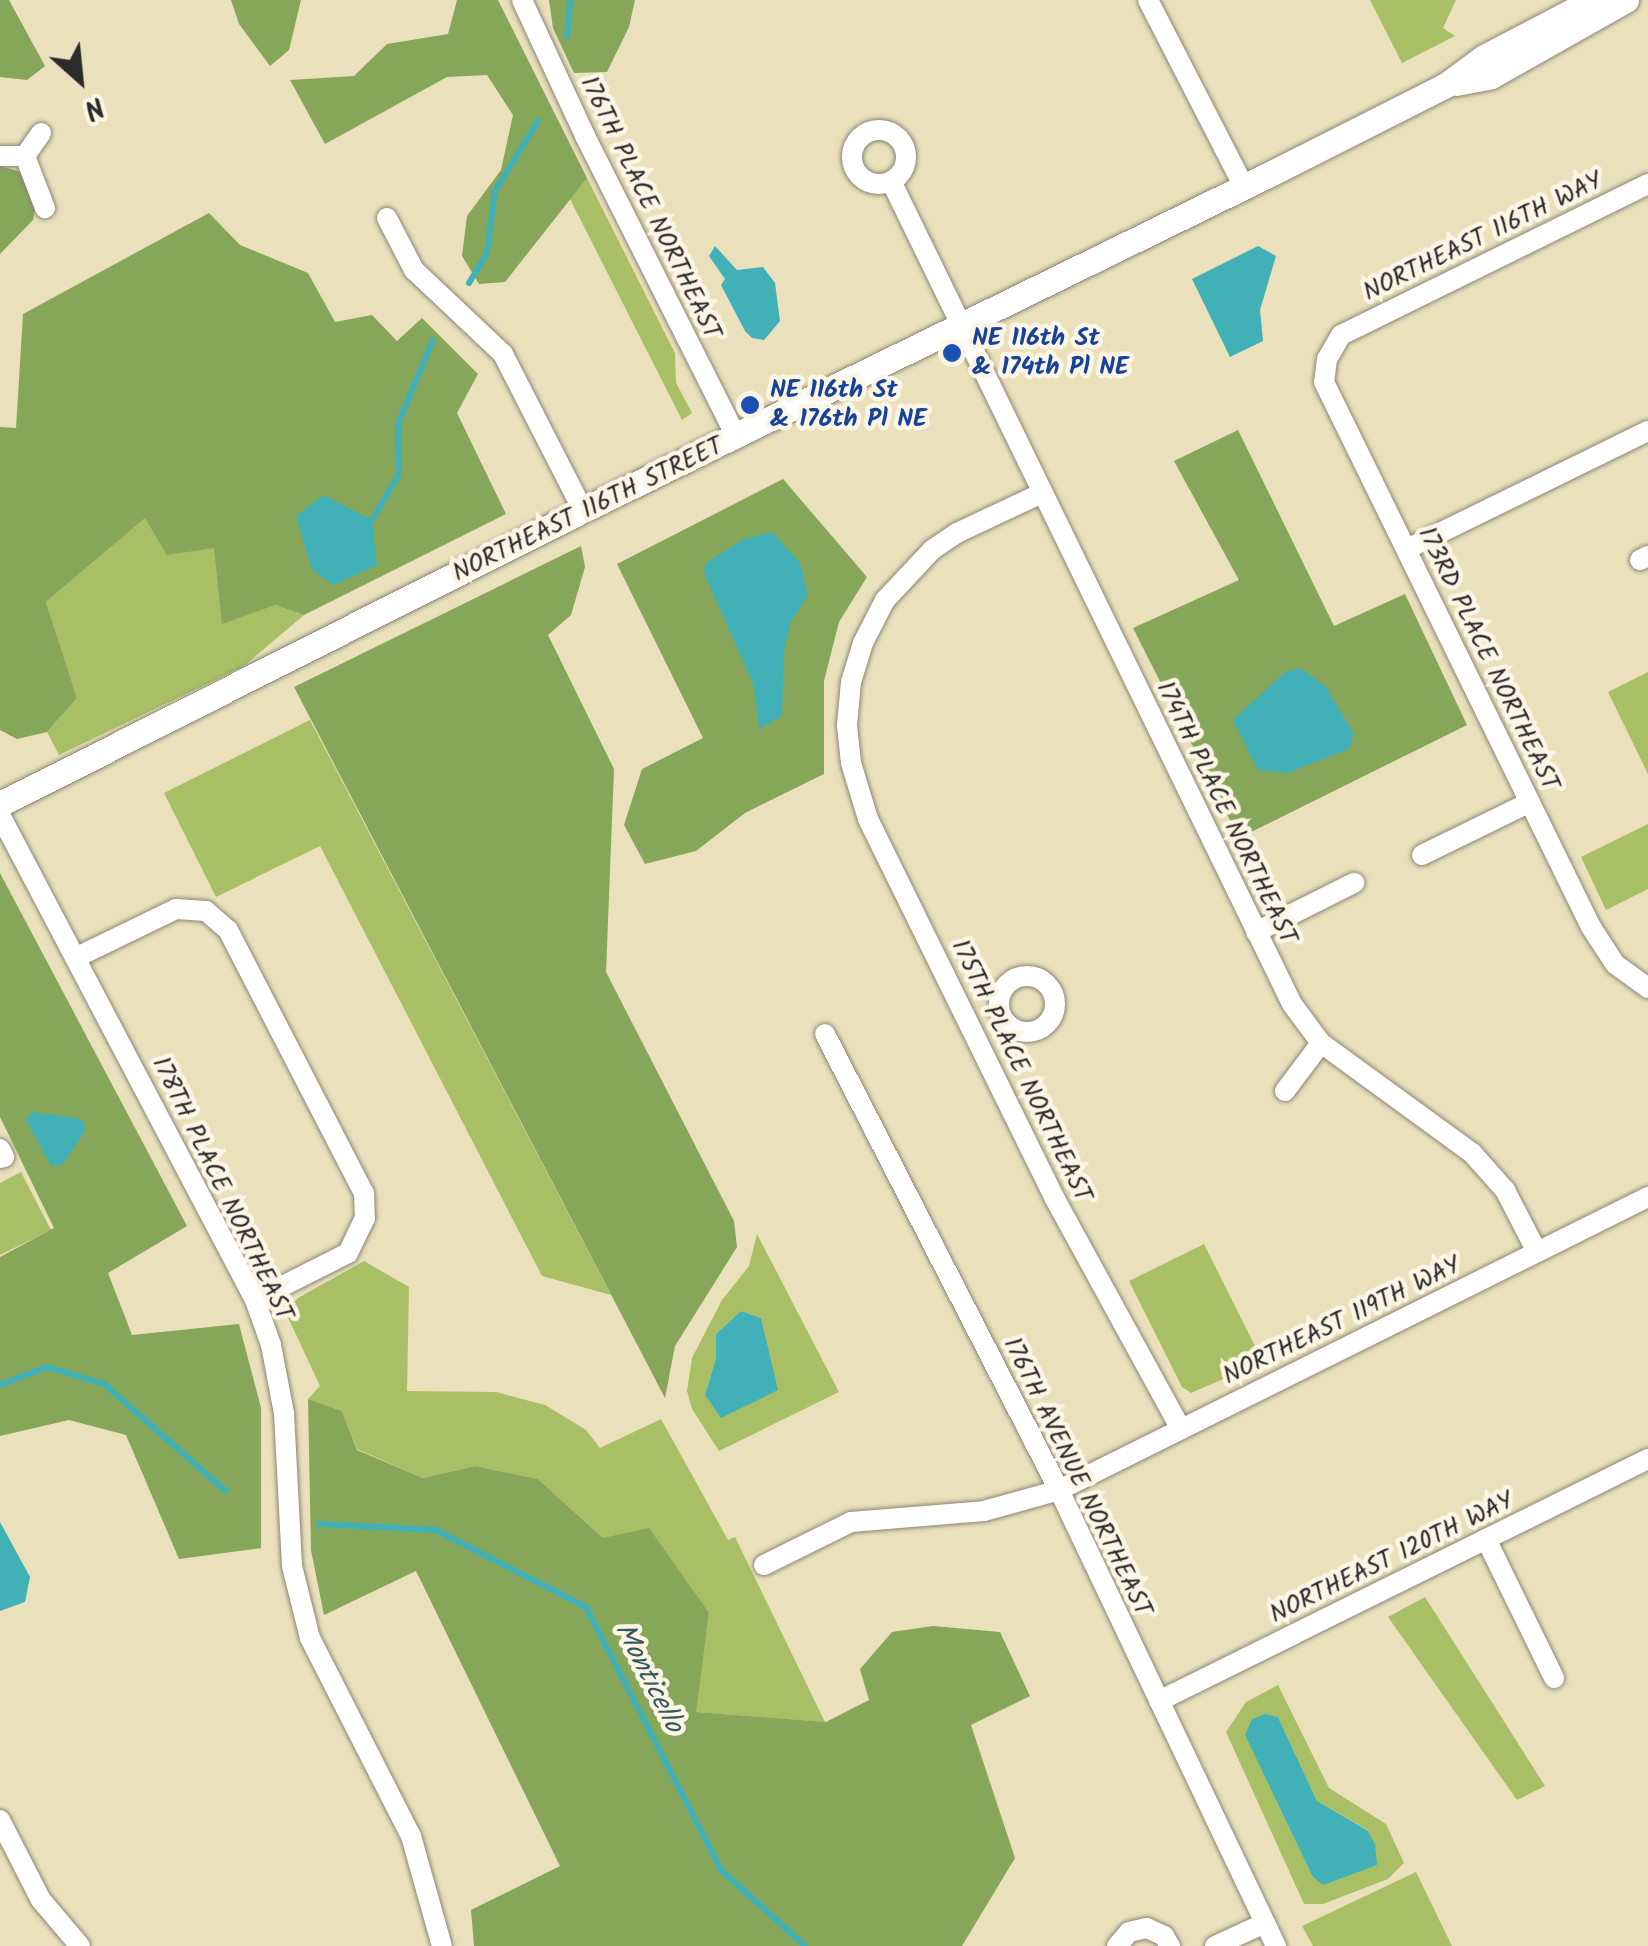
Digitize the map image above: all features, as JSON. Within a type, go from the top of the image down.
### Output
[{"type":"street","name":"176TH PLACE NORTHEAST","points":[[522,0],[584,136],[736,436]]},
{"type":"street","points":[[1148,0],[1244,187]]},
{"type":"street","name":"NORTHEAST 116TH STREET","points":[[0,804],[583,510],[1244,187],[1446,84],[1484,57],[1593,0]]},
{"type":"street","name":"NORTHEAST 116TH STREET","points":[[1446,84],[1491,76],[1626,0]]},
{"type":"street","points":[[25,156],[41,132]]},
{"type":"street","points":[[0,156],[25,156]]},
{"type":"street","points":[[25,156],[44,208]]},
{"type":"street","name":"174TH PLACE NORTHEAST","points":[[891,182],[1292,1004],[1321,1043],[1472,1153],[1505,1190],[1537,1252]]},
{"type":"street","name":"NORTHEAST 116TH WAY","points":[[1341,336],[1648,184]]},
{"type":"street","points":[[387,218],[424,281],[503,354],[583,510]]},
{"type":"street","name":"173RD PLACE NORTHEAST","points":[[1341,336],[1326,358],[1324,382],[1591,927],[1615,964],[1648,988]]},
{"type":"street","points":[[1407,549],[1648,431]]},
{"type":"street","name":"175TH PLACE NORTHEAST","points":[[1042,492],[957,533],[921,561],[885,600],[862,643],[851,682],[847,724],[850,763],[868,819],[1055,1199],[1180,1429]]},
{"type":"street","points":[[1422,855],[1530,802]]},
{"type":"street","name":"178TH PLACE NORTHEAST","points":[[0,815],[255,1300],[271,1345],[284,1413],[292,1566],[310,1638],[411,1836],[442,1946]]},
{"type":"street","points":[[1256,932],[1354,883]]},
{"type":"street","points":[[77,957],[176,909],[206,911],[228,930],[364,1193],[365,1218],[348,1253],[255,1300]]},
{"type":"street","points":[[971,1027],[1001,1014]]},
{"type":"street","name":"176TH AVENUE NORTHEAST","points":[[824,1034],[1059,1490],[1276,1946]]},
{"type":"street","points":[[1285,1091],[1321,1043]]},
{"type":"street","points":[[0,1149],[0,1158]]},
{"type":"street","name":"NORTHEAST 119TH WAY","points":[[764,1566],[852,1522],[984,1512],[1059,1490],[1648,1197]]},
{"type":"street","name":"NORTHEAST 120TH WAY","points":[[1159,1701],[1648,1458]]},
{"type":"street","points":[[1486,1539],[1554,1678]]},
{"type":"street","points":[[0,1820],[40,1900],[80,1946]]},
{"type":"street","points":[[1216,1946],[1265,1924]]},
{"type":"street","points":[[1117,1946],[1129,1932],[1147,1928],[1164,1936],[1170,1946]]},
{"type":"green space","points":[[0,0],[9,0],[45,66],[27,80],[0,77]]},
{"type":"green space","points":[[231,0],[301,0],[289,50],[270,66],[239,24]]},
{"type":"green space","points":[[457,0],[498,0],[587,178],[505,282],[479,284],[462,256],[467,216],[501,170],[513,115],[487,75],[447,77],[325,144],[290,80],[354,76],[387,44],[448,34]]},
{"type":"green space","points":[[549,0],[635,0],[629,27],[607,72],[574,73],[553,28]]},
{"type":"green space","points":[[1370,0],[1456,0],[1443,28],[1455,36],[1402,63]]},
{"type":"green space","points":[[0,166],[18,171],[28,180],[36,204],[33,220],[0,254]]},
{"type":"green space","points":[[587,178],[675,353],[676,383],[692,413],[682,420],[570,199]]},
{"type":"green space","points":[[209,213],[240,245],[308,273],[335,322],[372,315],[397,341],[422,318],[478,374],[457,413],[506,514],[304,615],[275,605],[222,624],[214,548],[167,555],[145,518],[46,602],[77,698],[47,732],[17,739],[0,730],[0,427],[16,428],[23,314]]},
{"type":"green space","points":[[1238,430],[1334,626],[1405,594],[1467,725],[1239,838],[1133,628],[1239,580],[1174,461]]},
{"type":"green space","points":[[783,479],[867,577],[839,622],[824,681],[824,774],[745,813],[696,851],[645,864],[624,825],[642,769],[703,738],[617,564]]},
{"type":"green space","points":[[146,517],[214,547],[275,605],[304,615],[244,666],[59,755],[47,732],[77,698],[46,602]]},
{"type":"green space","points":[[581,546],[585,567],[571,615],[548,635],[614,769],[606,972],[734,1221],[737,1247],[675,1346],[665,1398],[294,687]]},
{"type":"green space","points":[[1648,672],[1648,774],[1608,692]]},
{"type":"green space","points":[[310,720],[611,1295],[542,1276],[320,846],[216,897],[164,793]]},
{"type":"green space","points":[[1648,824],[1648,889],[1606,910],[1581,857]]},
{"type":"green space","points":[[0,873],[187,1226],[108,1273],[132,1335],[239,1324],[261,1408],[261,1548],[179,1559],[126,1435],[69,1420],[0,1436],[0,1257],[54,1228],[0,1117]]},
{"type":"green space","points":[[21,1172],[51,1230],[0,1255],[0,1183]]},
{"type":"green space","points":[[757,1234],[839,1392],[719,1451],[692,1409],[687,1391],[692,1358],[722,1300],[749,1266]],"holes":[[[741,1311],[761,1318],[705,1395],[716,1358],[716,1334]]]},
{"type":"green space","points":[[1204,1244],[1263,1362],[1191,1393],[1182,1387],[1129,1281]]},
{"type":"green space","points":[[364,1261],[409,1287],[407,1391],[496,1392],[545,1405],[586,1430],[600,1448],[661,1419],[728,1540],[735,1537],[825,1722],[695,1712],[709,1613],[603,1538],[538,1479],[475,1466],[423,1478],[357,1449],[342,1411],[308,1399],[320,1386],[285,1311],[298,1298]]},
{"type":"green space","points":[[308,1399],[342,1411],[357,1450],[423,1478],[475,1466],[538,1479],[603,1538],[649,1528],[709,1613],[696,1712],[826,1722],[869,1700],[860,1669],[892,1632],[933,1626],[1000,1632],[1030,1696],[971,1725],[1015,1858],[962,1946],[474,1946],[471,1910],[560,1866],[416,1571],[324,1615],[311,1550]]},
{"type":"green space","points":[[1425,1597],[1545,1786],[1517,1800],[1388,1617]]},
{"type":"green space","points":[[1278,1685],[1329,1788],[1386,1824],[1404,1863],[1388,1879],[1323,1904],[1304,1904],[1226,1732],[1246,1702]],"holes":[[[1278,1717],[1317,1801],[1368,1830],[1313,1877]]]},
{"type":"green space","points":[[1416,1872],[1452,1946],[1313,1946],[1302,1926]]},
{"type":"water","points":[[715,246],[737,270],[763,267],[775,283],[780,321],[764,340],[752,338],[745,331],[721,285],[725,279],[709,256]]},
{"type":"water","points":[[1258,246],[1276,256],[1260,310],[1263,341],[1230,357],[1192,279]]},
{"type":"water","points":[[323,495],[372,520],[377,565],[333,585],[312,570],[296,516]]},
{"type":"water","points":[[772,532],[800,563],[808,595],[790,624],[784,652],[782,716],[759,729],[754,686],[704,573],[706,563],[744,539]]},
{"type":"water","points":[[1300,668],[1325,686],[1354,734],[1349,749],[1287,773],[1258,770],[1233,720],[1285,672]]},
{"type":"water","points":[[32,1112],[82,1119],[86,1129],[63,1164],[51,1166],[26,1120]]},
{"type":"water","points":[[741,1311],[761,1318],[778,1390],[721,1418],[705,1395],[716,1358],[716,1334]]},
{"type":"water","points":[[0,1522],[30,1577],[25,1602],[0,1611]]},
{"type":"water","points":[[1265,1714],[1278,1717],[1317,1801],[1367,1830],[1375,1844],[1377,1865],[1323,1885],[1313,1877],[1245,1735],[1252,1719]]},
{"type":"waterway","points":[[567,36],[570,0]]},
{"type":"waterway","points":[[469,283],[487,253],[495,191],[538,121]]},
{"type":"waterway","points":[[372,520],[399,474],[398,424],[433,340]]},
{"type":"waterway","name":"Monticello","points":[[0,1385],[47,1367],[104,1384],[226,1491]]},
{"type":"waterway","name":"Monticello","points":[[319,1524],[436,1530],[586,1607],[721,1870],[805,1946]]},
{"type":"place","name":"NE 116th St & 174th Pl NE","points":[[952,353]]},
{"type":"place","name":"NE 116th St & 176th Pl NE","points":[[750,405]]}]
